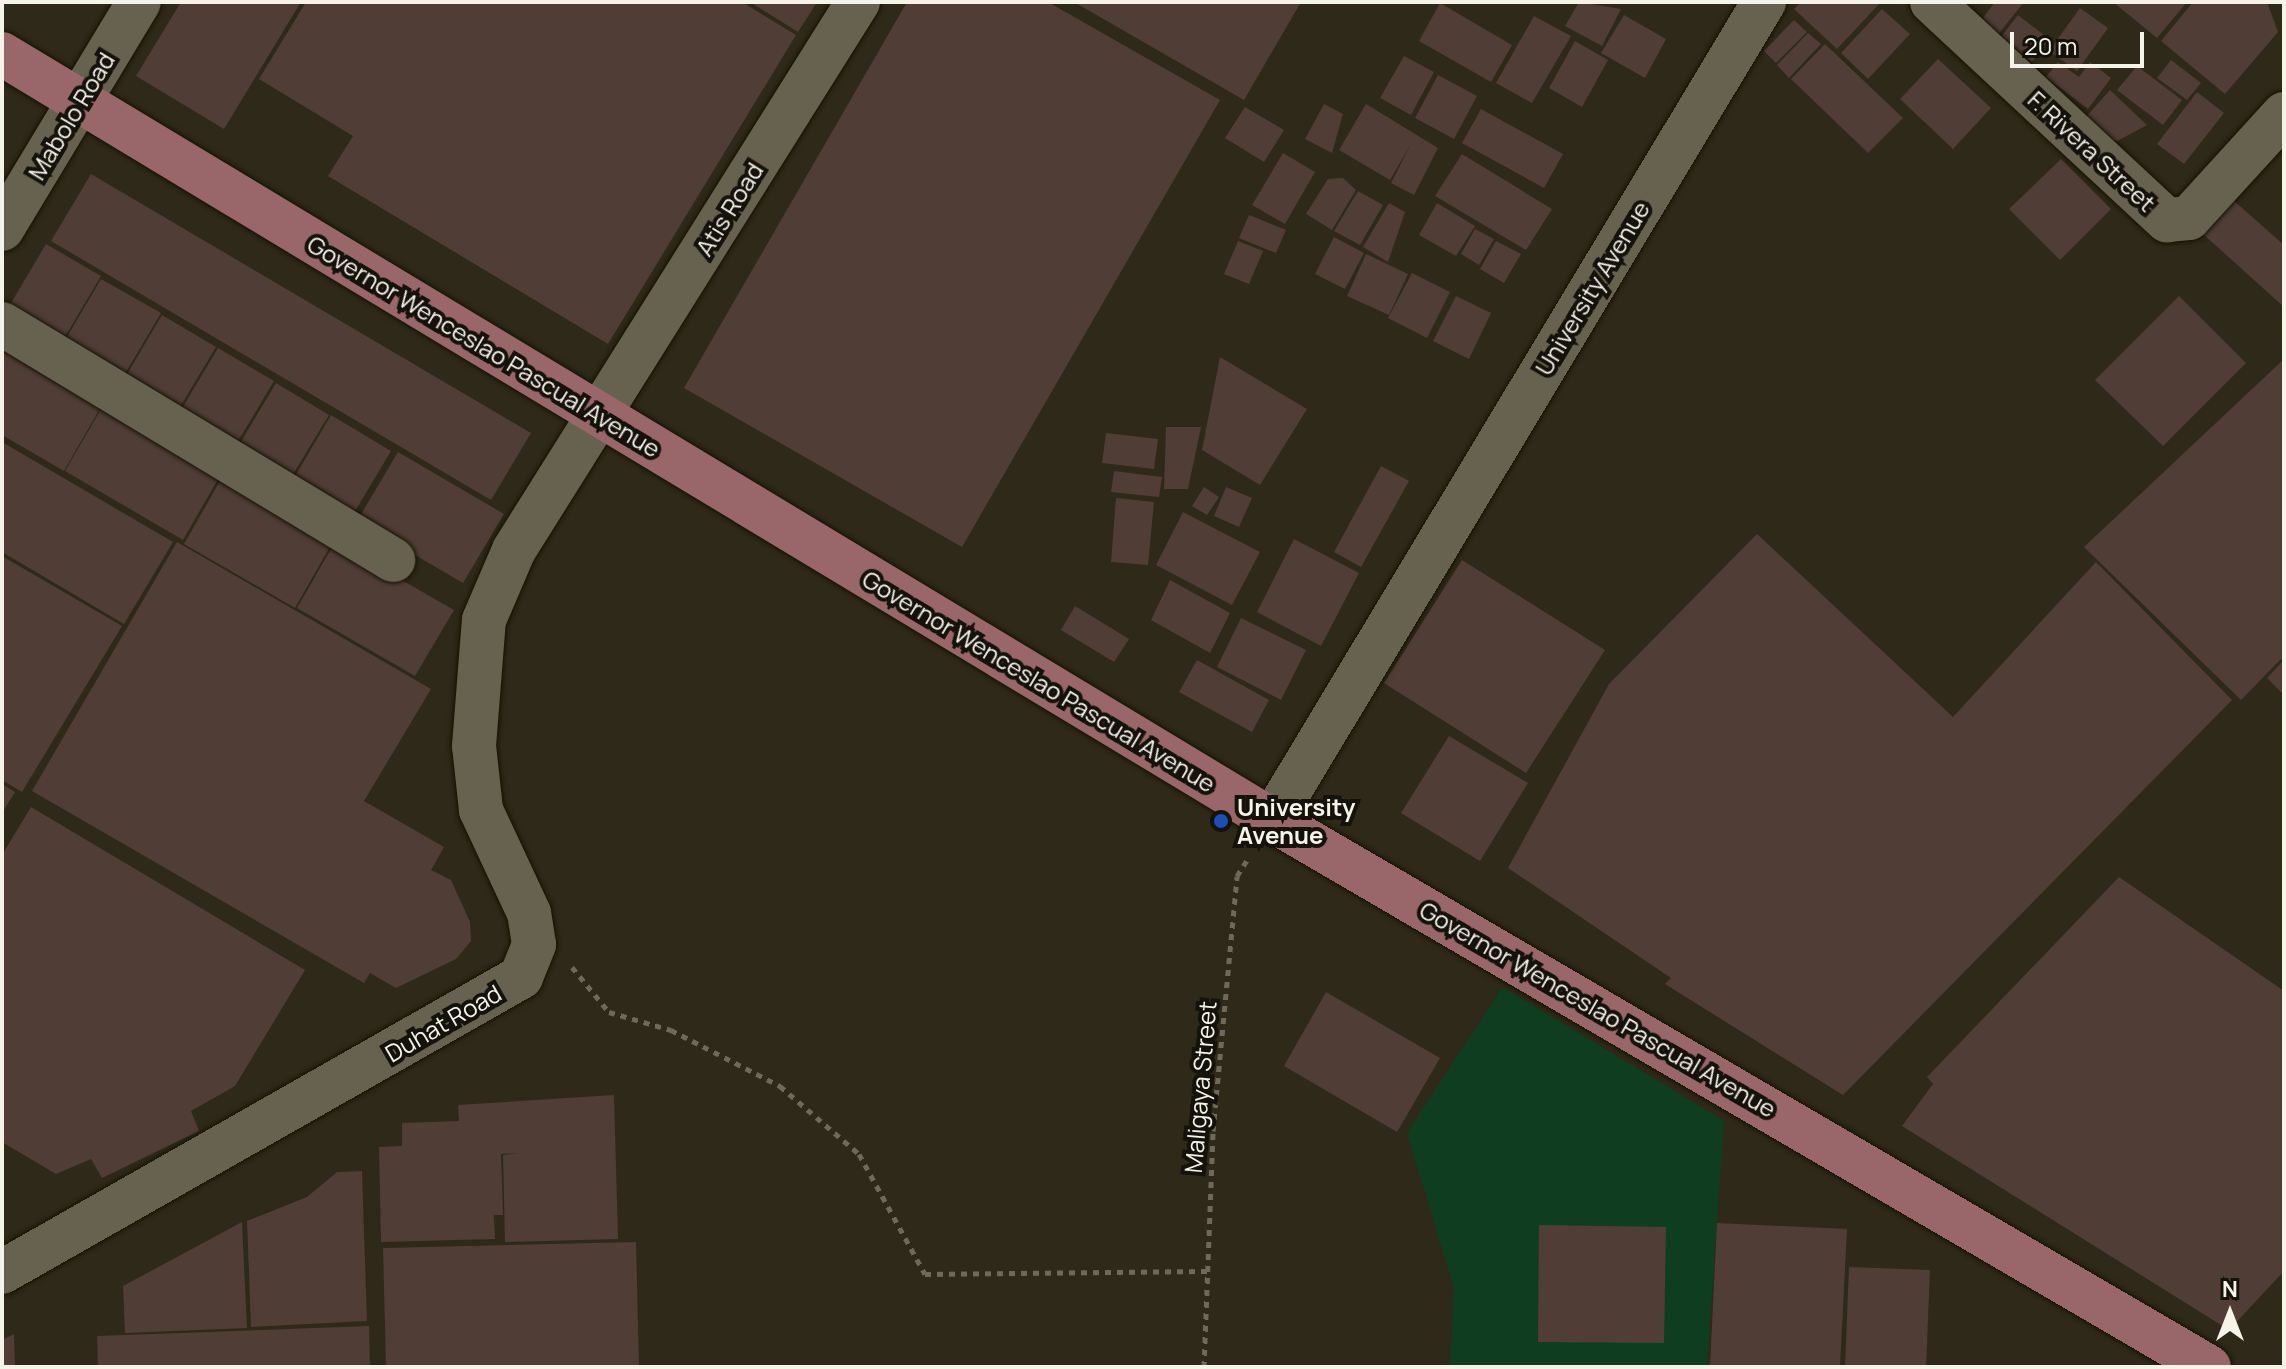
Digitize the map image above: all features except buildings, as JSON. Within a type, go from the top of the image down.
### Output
[{"type":"main road","name":"Governor Wenceslao Pascual Avenue","points":[[2,54],[1272,820],[2209,1367]]},
{"type":"street","name":"Mabolo Road","points":[[2,229],[81,103],[139,2]]},
{"type":"street","name":"Atis Road","points":[[599,415],[858,2]]},
{"type":"street","name":"University Avenue","points":[[1272,820],[1764,2]]},
{"type":"street","name":"F. Rivera Street","points":[[1932,2],[2167,220],[2189,218],[2284,114]]},
{"type":"street","points":[[2,324],[393,560]]},
{"type":"street","name":"Duhat Road","points":[[2,1272],[521,977],[534,944],[529,913],[481,810],[474,746],[484,620],[514,550],[599,415]]},
{"type":"path","name":"Maligaya Street","points":[[1204,1367],[1207,1271],[1237,876],[1272,820]]},
{"type":"path","points":[[529,913],[609,1012],[671,1030],[780,1086],[859,1154],[925,1274],[1207,1271]]},
{"type":"green space","points":[[1503,987],[1724,1121],[1707,1367],[1450,1367],[1454,1288],[1407,1133]]},
{"type":"place","name":"University Avenue","points":[[1221,821]]}]
